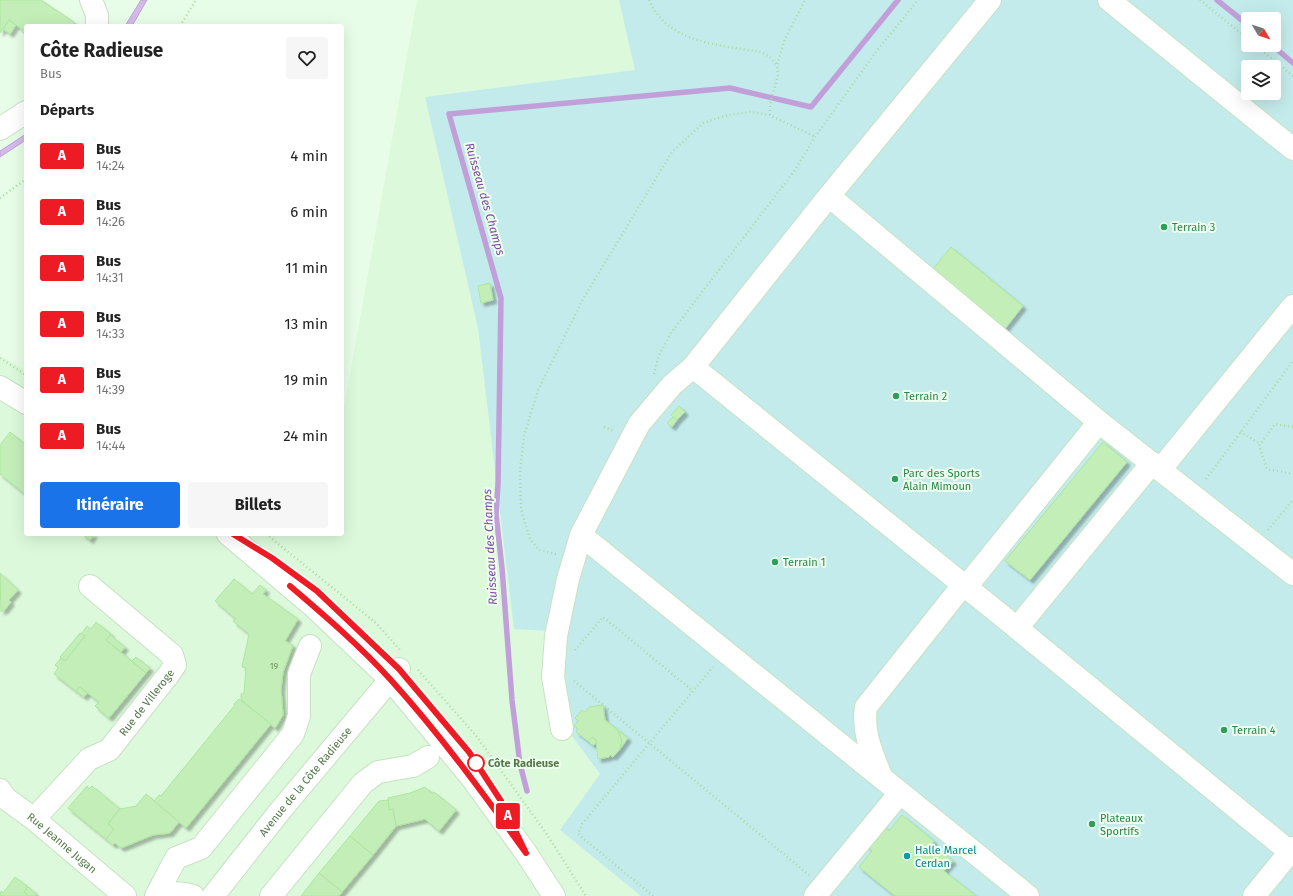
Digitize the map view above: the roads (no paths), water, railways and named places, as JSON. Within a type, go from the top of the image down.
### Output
[{"type":"street","points":[[91,0],[97,15],[97,24]]},
{"type":"street","points":[[562,730],[552,677],[556,636],[568,580],[581,535],[639,424],[672,385],[693,367],[829,196],[990,0]]},
{"type":"street","points":[[1109,0],[1293,149]]},
{"type":"street","points":[[0,129],[24,113]]},
{"type":"street","points":[[829,196],[1099,422],[1293,574]]},
{"type":"street","points":[[1017,628],[1293,306]]},
{"type":"street","points":[[693,367],[1291,850],[1254,896]]},
{"type":"street","points":[[1,388],[24,402]]},
{"type":"street","points":[[881,777],[866,734],[864,720],[866,707],[1099,422]]},
{"type":"street","points":[[581,535],[1028,896]]},
{"type":"street","points":[[230,536],[394,674]]},
{"type":"street","points":[[236,536],[272,558],[317,591],[469,752],[501,801],[526,853],[554,896]]},
{"type":"street","name":"Rue de Villeroge","points":[[34,820],[89,759],[109,750],[175,665],[172,655],[90,586]]},
{"type":"street","points":[[157,896],[176,858],[201,848],[293,734],[299,716],[299,674],[310,646]]},
{"type":"street","name":"Avenue de la Côte Radieuse","points":[[213,896],[280,811],[394,674]]},
{"type":"street","points":[[271,896],[362,783],[378,772],[413,766],[428,756]]},
{"type":"street","name":"Rue Jeanne Jugan","points":[[0,790],[5,798],[34,820],[125,896]]},
{"type":"street","points":[[819,891],[900,793]]},
{"type":"street","points":[[157,896],[176,893],[193,896]]},
{"type":"waterway","name":"Ruisseau des Champs","points":[[527,791],[520,764],[512,700],[502,568],[496,514],[498,484],[501,298],[449,114],[730,88],[811,107],[898,0]]},
{"type":"waterway","name":"Ruisseau des Champs","points":[[1217,0],[1241,19]]},
{"type":"waterway","name":"Ruisseau des Champs","points":[[1280,52],[1293,63]]},
{"type":"place","name":"Terrain 3","points":[[1164,227]]},
{"type":"place","name":"Terrain 2","points":[[896,396]]},
{"type":"place","name":"Parc des Sports Alain Mimoun","points":[[895,479]]},
{"type":"place","name":"Terrain 1","points":[[775,562]]},
{"type":"place","name":"Terrain 4","points":[[1224,730]]},
{"type":"place","name":"Côte Radieuse","points":[[476,763]]},
{"type":"place","name":"Plateaux Sportifs","points":[[1092,824]]},
{"type":"place","name":"Halle Marcel Cerdan","points":[[907,856]]}]
